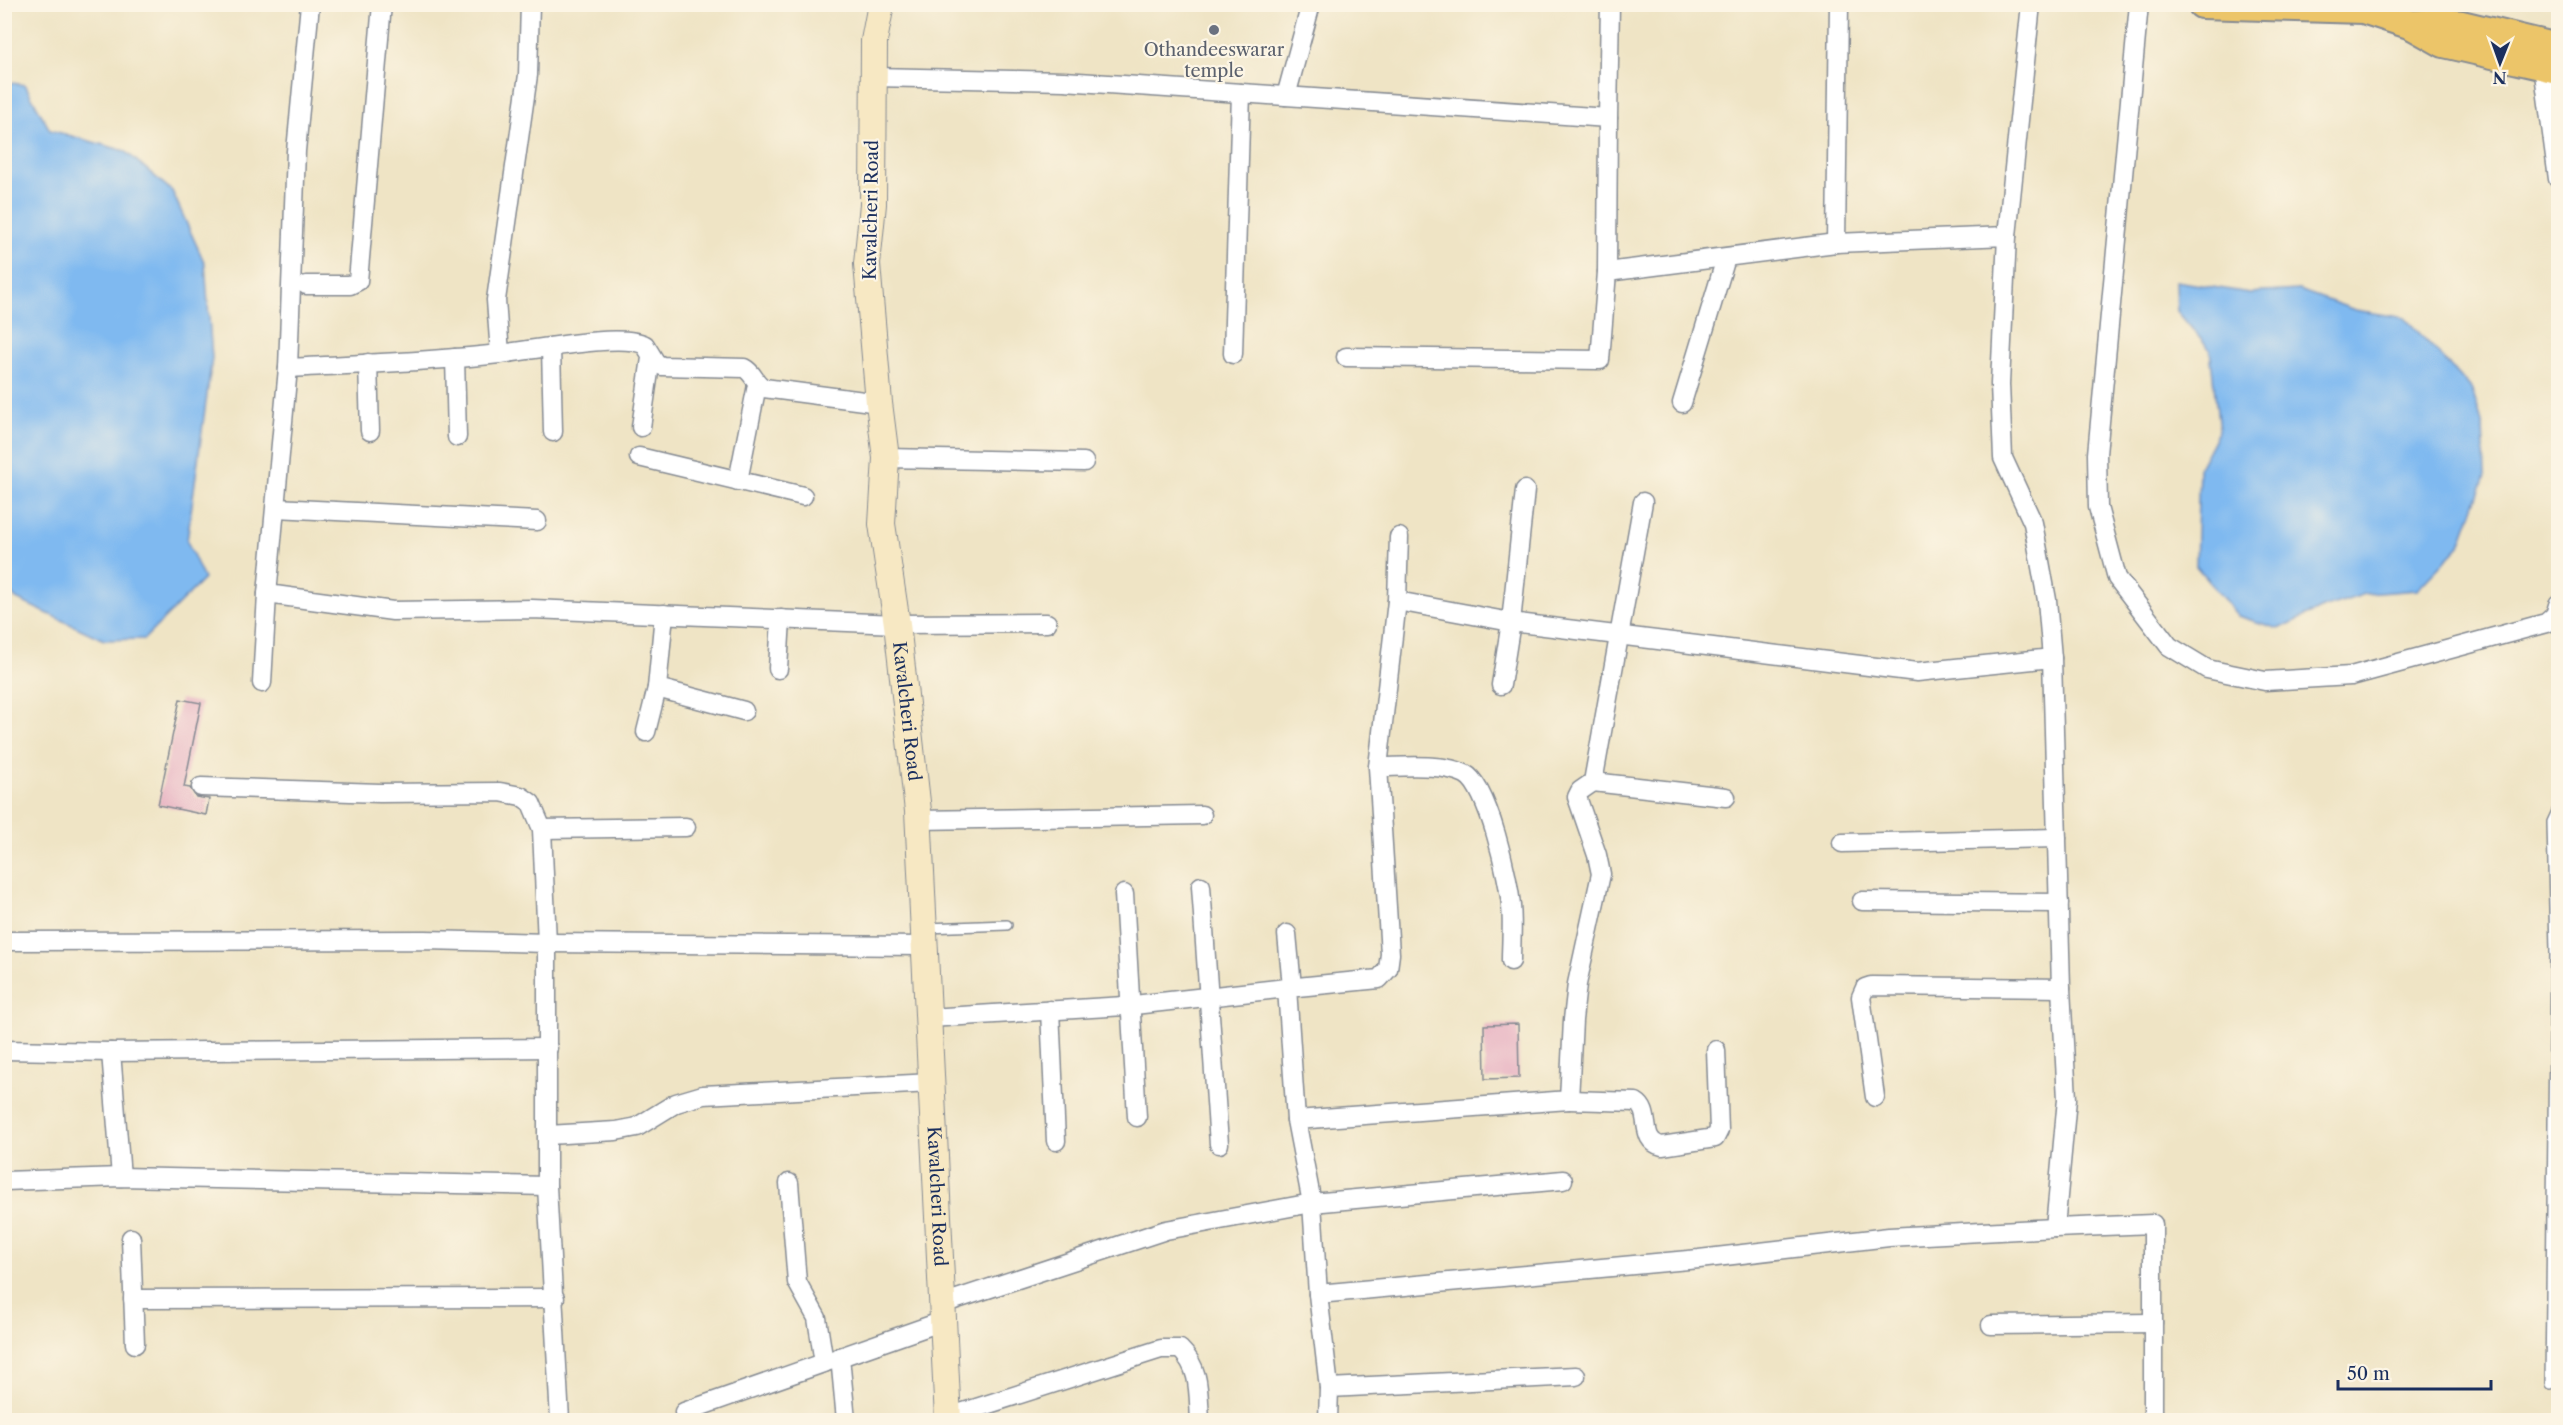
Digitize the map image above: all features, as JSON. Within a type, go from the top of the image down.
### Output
[{"type":"main road","points":[[2203,5],[2363,7],[2412,26],[2441,23],[2462,25],[2553,61]]},
{"type":"street","points":[[262,683],[267,594],[288,368],[296,151],[310,4]]},
{"type":"street","points":[[306,285],[350,285],[358,280],[382,4]]},
{"type":"street","points":[[500,354],[495,300],[528,75],[530,4]]},
{"type":"street","name":"Kavalcheri Road","points":[[881,4],[874,41],[873,204],[867,264],[886,458],[882,524],[897,624],[919,820],[948,1419]]},
{"type":"street","points":[[1286,96],[1311,4]]},
{"type":"street","points":[[1346,357],[1600,360],[1607,272],[1610,4]]},
{"type":"street","points":[[1836,243],[1839,4]]},
{"type":"street","points":[[2031,4],[2007,236],[2000,384],[2003,458],[2033,523],[2047,600],[2052,658],[2061,988],[2067,1099],[2055,1228]]},
{"type":"street","points":[[2139,4],[2097,454],[2098,507],[2117,578],[2169,646],[2207,669],[2265,681],[2351,676],[2546,623],[2555,615],[2559,605]]},
{"type":"street","points":[[2553,61],[2559,179]]},
{"type":"street","points":[[873,76],[1064,81],[1608,118]]},
{"type":"street","points":[[1233,354],[1241,93]]},
{"type":"street","points":[[1607,272],[1836,243],[2007,236]]},
{"type":"street","points":[[1682,403],[1726,258]]},
{"type":"street","points":[[288,368],[500,354],[575,343],[639,342],[645,345],[651,358],[662,366],[744,368],[753,374],[757,385],[738,481]]},
{"type":"street","points":[[551,347],[553,432]]},
{"type":"street","points":[[455,357],[457,436]]},
{"type":"street","points":[[641,427],[651,358]]},
{"type":"street","points":[[368,363],[370,431]]},
{"type":"street","points":[[757,385],[764,388],[879,403]]},
{"type":"street","points":[[639,457],[803,496]]},
{"type":"street","points":[[886,458],[1084,462]]},
{"type":"street","points":[[1501,685],[1511,622],[1525,490]]},
{"type":"street","points":[[1593,782],[1643,502]]},
{"type":"street","points":[[276,508],[537,521]]},
{"type":"street","points":[[929,1018],[1131,1005],[1208,995],[1379,979],[1388,969],[1390,954],[1378,767],[1397,601],[1399,537]]},
{"type":"street","points":[[267,594],[393,611],[532,609],[897,624],[1047,623]]},
{"type":"street","points":[[1397,601],[1511,622],[1917,672],[2052,658]]},
{"type":"street","points":[[646,732],[657,688],[664,614]]},
{"type":"street","points":[[778,669],[782,619]]},
{"type":"street","points":[[657,688],[744,711]]},
{"type":"street","points":[[1378,767],[1454,770],[1467,774],[1476,784],[1490,816],[1503,858],[1511,906],[1511,961]]},
{"type":"street","points":[[1569,1100],[1577,984],[1600,874],[1597,855],[1577,797],[1580,790],[1593,782],[1726,797]]},
{"type":"street","points":[[201,787],[380,793],[501,792],[521,796],[531,803],[542,829],[548,943],[547,1186],[560,1420]]},
{"type":"street","points":[[919,820],[1202,815]]},
{"type":"street","points":[[542,829],[686,827]]},
{"type":"street","points":[[1842,843],[2057,838]]},
{"type":"street","points":[[1201,886],[1219,1144]]},
{"type":"street","points":[[1124,894],[1137,1117]]},
{"type":"street","points":[[1862,901],[2059,903]]},
{"type":"street","points":[[1287,934],[1296,1120],[1312,1203],[1318,1294],[1329,1388],[1328,1420]]},
{"type":"street","points":[[4,941],[425,939],[548,943],[925,937]]},
{"type":"street","points":[[1875,1097],[1862,997],[1865,988],[1871,986],[2061,988]]},
{"type":"street","points":[[1050,1011],[1056,1141]]},
{"type":"street","points":[[4,1050],[111,1052],[548,1048]]},
{"type":"street","points":[[1296,1120],[1569,1100],[1636,1102],[1642,1108],[1649,1139],[1654,1144],[1662,1146],[1715,1138],[1719,1130],[1716,1050]]},
{"type":"street","points":[[111,1052],[121,1177]]},
{"type":"street","points":[[548,1135],[616,1131],[637,1127],[676,1102],[703,1095],[932,1083]]},
{"type":"street","points":[[4,1181],[121,1177],[547,1186]]},
{"type":"street","points":[[684,1412],[832,1360],[943,1312],[1166,1230],[1312,1203],[1563,1180]]},
{"type":"street","points":[[789,1184],[797,1282],[817,1318],[832,1360],[846,1420]]},
{"type":"street","points":[[1318,1294],[1699,1259],[1889,1237],[2153,1224],[2153,1420]]},
{"type":"street","points":[[131,1238],[135,1344]]},
{"type":"street","points":[[133,1299],[555,1298]]},
{"type":"street","points":[[1991,1325],[2153,1323]]},
{"type":"street","points":[[948,1419],[1161,1349],[1180,1349],[1191,1360],[1196,1371],[1200,1420]]},
{"type":"street","points":[[1329,1388],[1576,1376]]},
{"type":"lane","points":[[2550,1384],[2557,951],[2552,822],[2559,809]]},
{"type":"lane","points":[[925,937],[1007,925]]},
{"type":"water","points":[[5,82],[25,85],[50,130],[125,151],[172,191],[205,264],[212,358],[187,541],[204,579],[144,639],[104,640],[16,599],[5,586]]},
{"type":"water","points":[[2176,281],[2249,293],[2299,290],[2355,310],[2405,318],[2472,389],[2483,426],[2485,476],[2460,545],[2417,590],[2365,594],[2320,609],[2279,629],[2238,616],[2196,566],[2199,468],[2219,430],[2210,350],[2177,311]]},
{"type":"building","points":[[180,699],[201,703],[184,787],[190,788],[196,797],[209,799],[206,815],[158,805]]},
{"type":"building","points":[[1518,1024],[1519,1078],[1485,1079],[1484,1025]]},
{"type":"place","name":"Othandeeswarar temple","points":[[1214,30]]}]
